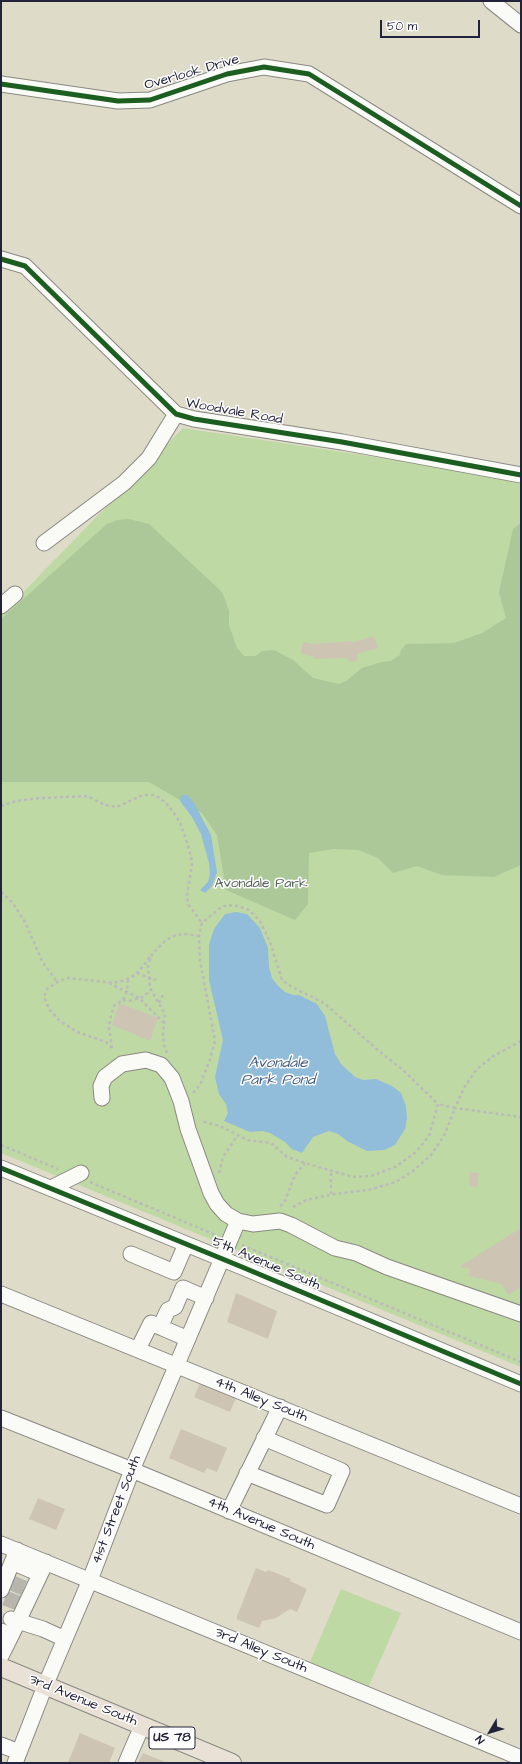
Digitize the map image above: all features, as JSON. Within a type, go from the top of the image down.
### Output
[{"type":"main road","name":"3rd Avenue South","points":[[1,1668],[232,1763]]},
{"type":"street","points":[[491,1],[521,25]]},
{"type":"street","name":"Overlook Drive","points":[[1,84],[118,101],[150,100],[227,74],[264,67],[309,74],[521,206]]},
{"type":"street","name":"Woodvale Road","points":[[1,259],[25,266],[176,414],[194,419],[342,442],[521,475]]},
{"type":"street","points":[[44,543],[124,483],[149,458],[176,414]]},
{"type":"street","points":[[1,606],[15,594]]},
{"type":"street","points":[[102,1098],[101,1086],[105,1077],[122,1064],[146,1060],[161,1065],[172,1078],[181,1101],[188,1129],[194,1168],[217,1204],[226,1214],[238,1221],[253,1224],[280,1221],[291,1225],[334,1248],[356,1252],[387,1267],[521,1314]]},
{"type":"street","name":"5th Avenue South","points":[[1,1168],[521,1384]]},
{"type":"street","points":[[51,1188],[79,1175]]},
{"type":"street","name":"41st Street South","points":[[17,1758],[45,1686],[90,1580],[132,1470],[238,1221]]},
{"type":"street","points":[[174,1272],[186,1244]]},
{"type":"street","points":[[131,1254],[174,1272],[182,1282],[183,1288],[175,1307],[168,1310],[160,1327]]},
{"type":"street","points":[[183,1288],[206,1298]]},
{"type":"street","name":"4th Alley South","points":[[1,1294],[521,1506]]},
{"type":"street","points":[[138,1349],[151,1324],[188,1339]]},
{"type":"street","points":[[229,1510],[280,1407]]},
{"type":"street","name":"4th Avenue South","points":[[1,1418],[132,1470],[521,1632]]},
{"type":"street","points":[[247,1473],[327,1505],[342,1471],[264,1438]]},
{"type":"street","name":"3rd Alley South","points":[[1,1544],[15,1556],[43,1568],[90,1580],[521,1758]]},
{"type":"street","points":[[1,1656],[10,1627],[14,1593],[15,1556]]},
{"type":"street","points":[[14,1593],[43,1568]]},
{"type":"street","points":[[10,1627],[43,1630],[65,1639]]},
{"type":"street","points":[[126,1763],[142,1726]]},
{"type":"street","points":[[1,1745],[17,1758]]},
{"type":"path","points":[[1,806],[16,801],[87,796],[105,805],[116,807],[143,795],[155,795],[166,803],[174,813],[186,839],[192,857],[188,904],[202,923]]},
{"type":"path","points":[[1,892],[12,902],[25,922],[42,961],[57,982]]},
{"type":"path","points":[[191,1095],[200,1085],[209,1062],[214,1041],[200,960],[199,936],[202,923],[220,908],[227,905],[238,906],[248,910],[260,921],[270,942],[282,980],[292,987],[324,1003],[378,1051],[404,1070],[438,1104],[455,1108],[521,1117]]},
{"type":"path","points":[[128,978],[127,991],[123,1000],[114,1006],[111,1015],[109,1027],[112,1048],[106,1042],[77,1032],[60,1021],[49,1010],[44,997],[47,989],[57,982],[68,978],[114,983],[128,978],[144,965],[158,946],[176,935],[188,934],[199,936]]},
{"type":"path","points":[[152,954],[148,966],[148,978],[151,990],[165,1014],[164,1045],[168,1056]]},
{"type":"path","points":[[136,973],[156,980]]},
{"type":"path","points":[[106,982],[139,998],[164,1024]]},
{"type":"path","points":[[123,1000],[129,1001],[139,998],[151,990]]},
{"type":"path","points":[[159,1003],[164,993]]},
{"type":"path","points":[[293,1207],[306,1200],[331,1194],[368,1190],[396,1182],[413,1171],[431,1155],[444,1136],[464,1088],[476,1070],[492,1057],[521,1041]]},
{"type":"path","points":[[197,1121],[220,1126],[247,1140],[271,1143],[287,1157],[304,1163],[353,1177],[371,1176],[396,1167],[416,1152],[429,1136],[438,1104]]},
{"type":"path","points":[[219,1180],[223,1157],[238,1135]]},
{"type":"path","points":[[1,1145],[79,1175],[521,1362]]},
{"type":"path","points":[[280,1206],[285,1201],[295,1175],[304,1163]]},
{"type":"path","points":[[331,1170],[331,1194]]},
{"type":"green space","name":"Avondale Park","points":[[183,428],[521,479],[521,1367],[1,1153],[1,615]]},
{"type":"green space","points":[[129,519],[149,524],[222,592],[229,611],[229,625],[237,648],[244,656],[256,656],[262,651],[274,650],[293,660],[313,678],[339,684],[346,681],[362,668],[391,661],[400,655],[401,650],[406,644],[454,643],[482,633],[506,618],[499,592],[513,529],[521,523],[521,865],[494,877],[442,875],[417,866],[393,873],[378,858],[358,850],[334,849],[309,853],[308,904],[295,920],[226,890],[217,835],[202,813],[149,782],[1,782],[1,619],[107,524],[117,520]]},
{"type":"green space","points":[[341,1589],[401,1613],[368,1688],[310,1662]]},
{"type":"water","points":[[181,795],[187,795],[194,803],[211,835],[217,872],[212,886],[205,893],[200,890],[208,882],[210,875],[209,863],[201,834],[192,817],[180,801]]},
{"type":"water","name":"Avondale Park Pond","points":[[236,912],[247,914],[260,928],[268,948],[269,967],[272,978],[278,986],[285,992],[293,995],[299,995],[317,1004],[325,1016],[335,1054],[341,1064],[355,1077],[363,1080],[376,1079],[392,1086],[401,1093],[406,1106],[407,1118],[405,1129],[395,1145],[384,1150],[367,1151],[347,1141],[338,1134],[329,1131],[313,1137],[302,1153],[292,1149],[285,1142],[270,1133],[263,1131],[250,1132],[224,1121],[228,1113],[226,1104],[219,1094],[215,1077],[223,1040],[209,980],[209,945],[214,929],[225,914]]},
{"type":"building","points":[[374,636],[378,648],[357,654],[357,659],[354,662],[350,662],[347,658],[314,659],[314,657],[301,654],[303,642],[313,644],[351,641],[351,643]]},
{"type":"building","points":[[119,1003],[158,1018],[150,1041],[112,1025]]},
{"type":"building","points":[[470,1172],[479,1173],[477,1187],[469,1186]]},
{"type":"building","points":[[521,1228],[521,1287],[508,1295],[502,1284],[468,1276],[470,1269],[459,1267]]},
{"type":"building","points":[[236,1293],[277,1311],[268,1339],[227,1322]]},
{"type":"building","points":[[200,1383],[236,1398],[230,1412],[194,1397]]},
{"type":"building","points":[[181,1429],[227,1448],[217,1472],[207,1468],[204,1473],[169,1458]]},
{"type":"building","points":[[38,1498],[65,1509],[56,1530],[29,1519]]},
{"type":"building","points":[[256,1568],[266,1572],[268,1570],[291,1579],[290,1581],[307,1589],[297,1612],[290,1609],[276,1618],[262,1621],[259,1628],[236,1619]]},
{"type":"building","points":[[80,1733],[115,1748],[109,1763],[68,1763]]},
{"type":"building","points":[[143,1753],[168,1763],[138,1763]]},
{"type":"tunnel","points":[[12,1583],[24,1588]]},
{"type":"tunnel","points":[[5,1598],[18,1603]]},
{"type":"cycle path","points":[[1,84],[118,101],[150,100],[227,74],[264,67],[309,74],[521,206]]},
{"type":"cycle path","points":[[1,259],[25,266],[176,414],[194,419],[342,442],[521,475]]},
{"type":"cycle path","points":[[1,1168],[521,1384]]}]
